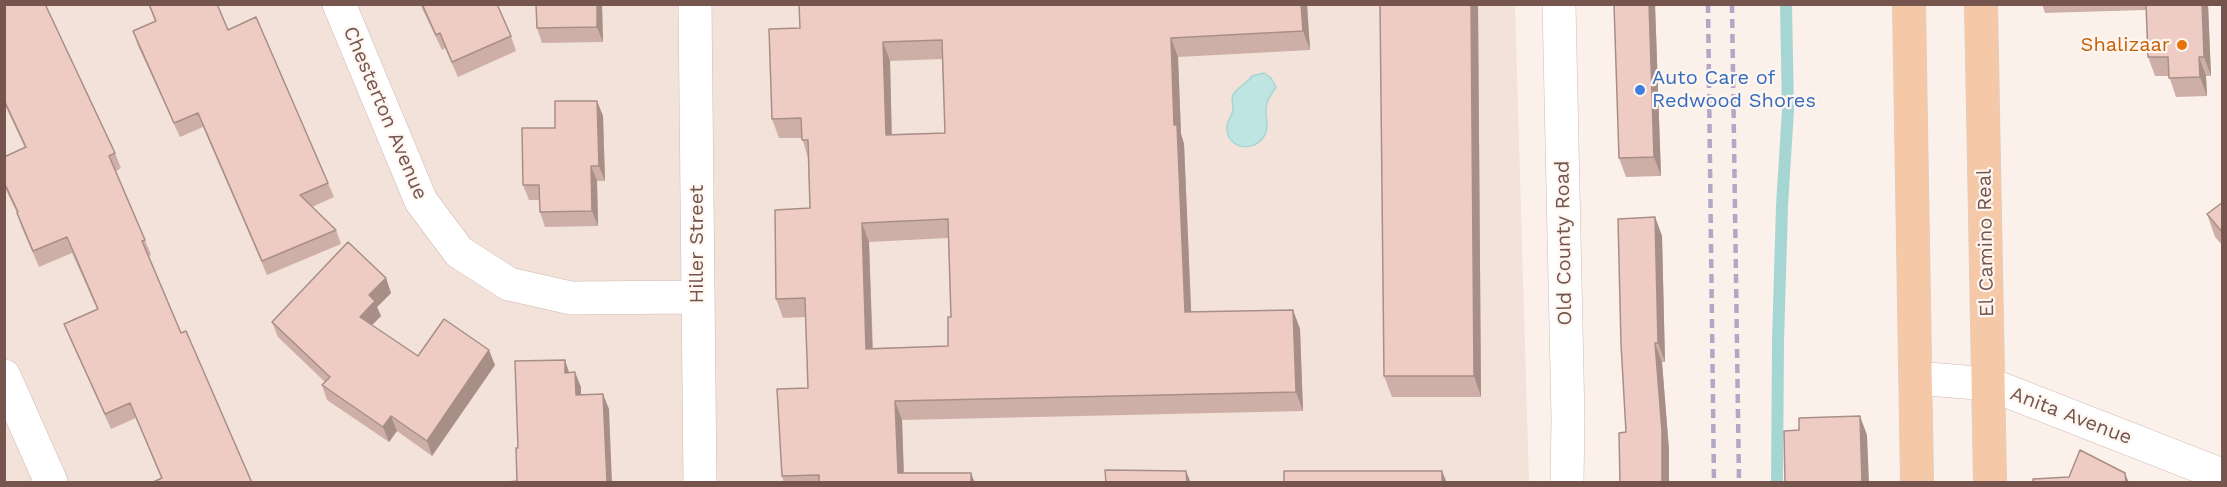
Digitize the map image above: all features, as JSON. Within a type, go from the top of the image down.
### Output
[{"type":"main road","points":[[1909,4],[1917,483]]},
{"type":"main road","name":"El Camino Real","points":[[1981,4],[1990,483]]},
{"type":"street","name":"Chesterton Avenue","points":[[339,4],[421,201],[459,252],[509,284],[571,298],[697,297]]},
{"type":"street","name":"Hiller Street","points":[[695,4],[700,483]]},
{"type":"street","name":"Old County Road","points":[[1559,4],[1568,418],[1567,483]]},
{"type":"street","points":[[4,376],[51,483]]},
{"type":"street","name":"Anita Avenue","points":[[1916,378],[1989,384],[2223,475]]},
{"type":"shaded area","points":[[4,5],[1515,5],[1529,482],[5,482]]},
{"type":"water","points":[[1264,73],[1271,78],[1276,87],[1267,103],[1265,135],[1252,146],[1241,146],[1232,141],[1227,130],[1233,111],[1232,97],[1252,76]]},
{"type":"building","points":[[4,4],[45,4],[115,153],[109,156],[181,333],[186,331],[252,483],[151,483],[162,478],[130,403],[105,414],[64,324],[98,309],[67,237],[33,251],[4,182],[4,157],[26,147],[4,100]]},
{"type":"building","points":[[149,4],[217,4],[228,30],[256,17],[328,183],[300,195],[336,230],[262,261],[198,113],[174,123],[133,31],[156,21]]},
{"type":"building","points":[[422,4],[497,4],[511,36],[452,62],[440,33],[436,35]]},
{"type":"building","points":[[536,4],[597,4],[597,27],[537,28]]},
{"type":"building","points":[[799,4],[1301,4],[1303,31],[1171,38],[1185,312],[1293,310],[1296,392],[895,401],[898,473],[971,473],[971,483],[819,483],[819,475],[782,476],[777,389],[808,388],[805,298],[776,299],[775,210],[810,208],[808,140],[802,140],[801,118],[772,119],[769,29],[800,28]],"holes":[[[942,40],[945,133],[886,135],[883,42]],[[948,219],[951,317],[948,317],[948,346],[866,349],[862,223]]]},
{"type":"building","points":[[1380,4],[1471,4],[1474,376],[1384,376]]},
{"type":"building","name":"Auto Care of Redwood Shores","points":[[1614,4],[1649,4],[1654,157],[1619,158]]},
{"type":"building","name":"Shalizaar","points":[[2146,4],[2202,4],[2204,57],[2199,57],[2200,77],[2169,78],[2168,57],[2148,57]]},
{"type":"building","points":[[555,101],[597,101],[599,166],[591,166],[592,211],[540,212],[539,185],[523,185],[522,128],[555,128]]},
{"type":"building","points":[[2223,202],[2223,233],[2207,214]]},
{"type":"building","points":[[1655,217],[1658,343],[1655,343],[1662,431],[1662,483],[1620,483],[1619,433],[1626,432],[1618,219]]},
{"type":"building","points":[[348,242],[386,278],[369,295],[375,301],[360,317],[418,356],[444,319],[489,350],[427,441],[391,416],[383,427],[322,385],[330,377],[272,322]]},
{"type":"building","points":[[565,360],[565,373],[575,372],[576,395],[603,394],[607,482],[498,483],[517,481],[515,361]]},
{"type":"building","points":[[1860,416],[1862,483],[1785,483],[1784,431],[1799,430],[1799,418]]},
{"type":"building","points":[[2080,450],[2125,473],[2126,483],[2033,483],[2033,479],[2069,477]]},
{"type":"building","points":[[1105,470],[1186,471],[1187,483],[1106,483]]},
{"type":"building","points":[[1284,471],[1442,471],[1442,483],[1284,483]]},
{"type":"waterway","points":[[1777,482],[1782,206],[1788,110],[1786,4]]},
{"type":"railway","points":[[1708,4],[1714,482]]},
{"type":"railway","points":[[1732,4],[1739,482]]},
{"type":"place","name":"Shalizaar","points":[[2182,45]]},
{"type":"place","name":"Auto Care of Redwood Shores","points":[[1640,90]]}]
